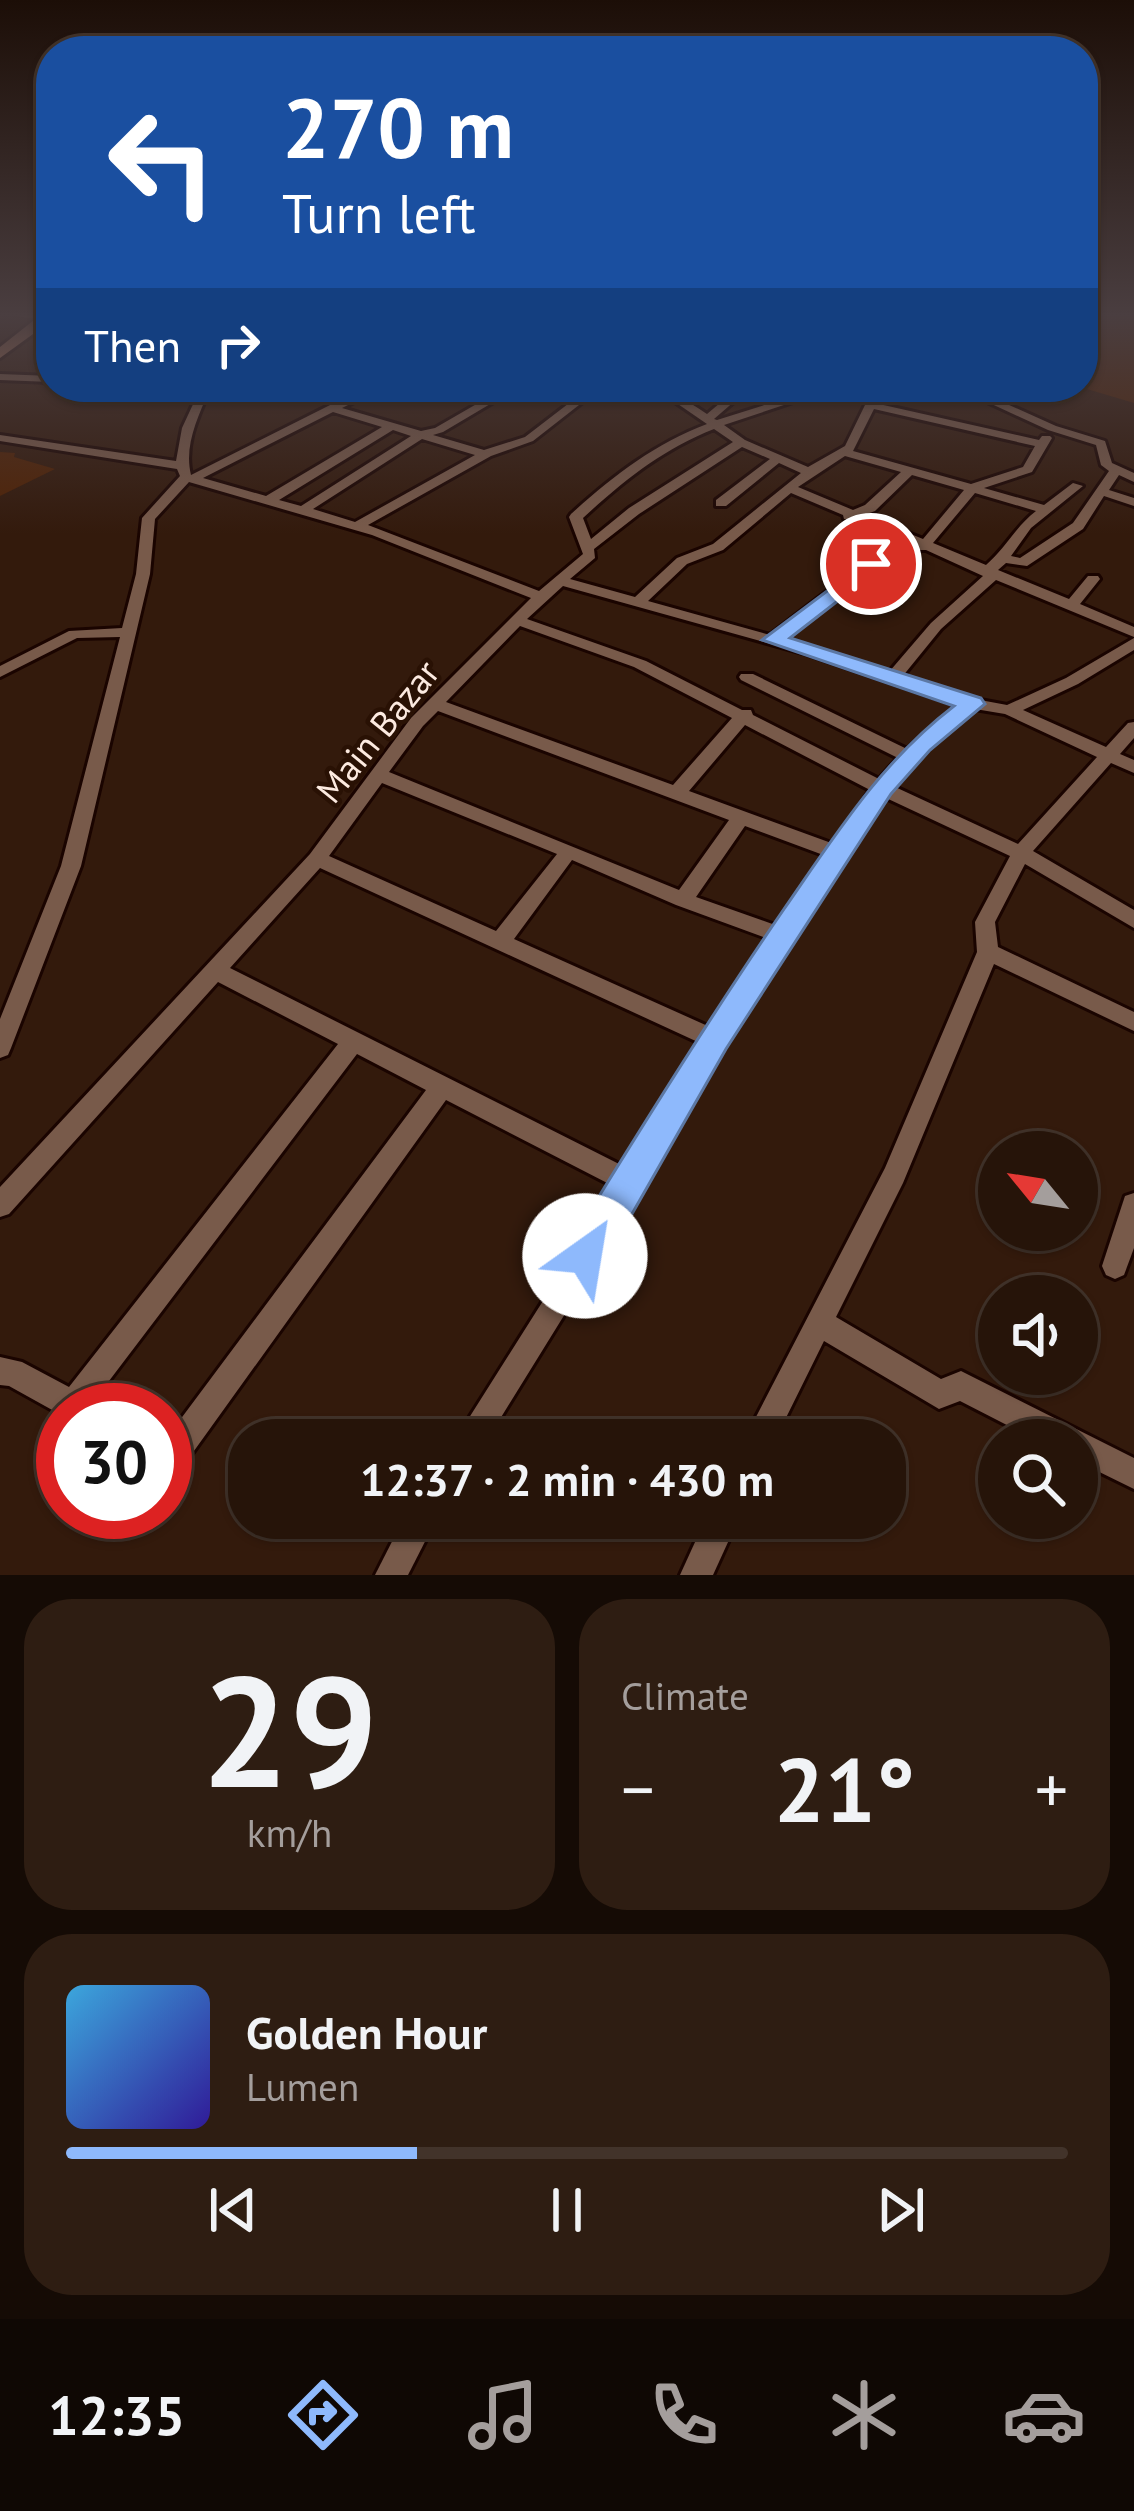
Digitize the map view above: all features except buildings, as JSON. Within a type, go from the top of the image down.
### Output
[{"type":"street","points":[[188,474],[186,427],[199,402]]},
{"type":"street","points":[[3,1032],[70,866],[143,574],[149,518],[188,474],[346,402]]},
{"type":"street","points":[[303,510],[420,435],[439,430],[488,402]]},
{"type":"street","points":[[357,526],[484,454],[530,439],[578,402]]},
{"type":"street","points":[[674,402],[741,442],[809,472]]},
{"type":"street","points":[[711,420],[730,402]]},
{"type":"street","name":"Main Bazar","points":[[0,1205],[317,860],[435,704],[590,555],[577,517],[614,480],[662,445],[711,420],[778,402]]},
{"type":"street","points":[[994,402],[1101,443],[1114,473],[1134,478]]},
{"type":"street","points":[[639,602],[682,561],[718,547],[809,472],[850,448],[870,405],[1042,444]]},
{"type":"street","points":[[333,410],[484,454]]},
{"type":"street","points":[[269,500],[392,426]]},
{"type":"street","points":[[922,547],[973,488],[1028,469],[1052,428]]},
{"type":"street","points":[[0,438],[188,474],[357,526],[543,598]]},
{"type":"street","points":[[587,548],[741,442]]},
{"type":"street","points":[[843,452],[1044,509]]},
{"type":"street","points":[[721,503],[780,457]]},
{"type":"street","points":[[849,516],[870,508],[909,471]]},
{"type":"street","points":[[1003,558],[1022,562],[1078,526],[1114,473]]},
{"type":"street","points":[[892,679],[1003,558],[1026,524],[1077,486]]},
{"type":"street","points":[[791,489],[1134,632]]},
{"type":"street","points":[[1104,492],[1134,502]]},
{"type":"street","points":[[773,640],[904,539]]},
{"type":"street","points":[[1070,607],[1094,579]]},
{"type":"street","points":[[564,582],[773,640],[972,704],[1009,710],[1134,767]]},
{"type":"street","points":[[518,620],[640,664],[745,714],[881,788],[1021,853],[1134,920]]},
{"type":"street","points":[[0,672],[74,634],[129,632]]},
{"type":"street","points":[[1009,710],[1134,643]]},
{"type":"street","points":[[747,677],[910,757]]},
{"type":"street","points":[[435,704],[838,853]]},
{"type":"street","points":[[483,1419],[632,1183],[714,1039],[881,788],[972,704]]},
{"type":"street","points":[[676,793],[745,714]]},
{"type":"street","points":[[770,1419],[894,1175],[988,952],[985,922],[1021,853],[1134,727]]},
{"type":"street","points":[[379,775],[682,900],[783,936]]},
{"type":"street","points":[[682,900],[741,817]]},
{"type":"street","points":[[500,942],[569,850]]},
{"type":"street","points":[[317,860],[714,1039]]},
{"type":"street","points":[[988,952],[1134,1022]]},
{"type":"street","points":[[218,972],[632,1183]]},
{"type":"street","points":[[96,1383],[354,1042]]},
{"type":"street","points":[[192,1428],[443,1086]]},
{"type":"street","points":[[1115,1266],[1134,1204]]},
{"type":"street","points":[[819,1322],[939,1394],[961,1386],[1026,1419]]},
{"type":"street","points":[[0,1371],[36,1385]]},
{"type":"street","points":[[1098,1456],[1134,1474]]},
{"type":"street","points":[[391,1575],[410,1539]]},
{"type":"street","points":[[696,1575],[713,1539]]},
{"type":"shaded area","points":[[1098,386],[1134,386],[1134,403],[1098,392]]},
{"type":"shaded area","points":[[0,452],[15,453],[14,457],[55,469],[0,496]]},
{"type":"route","points":[[585,1256],[714,1039],[881,788],[921,744],[972,704],[773,640],[871,564]]}]
